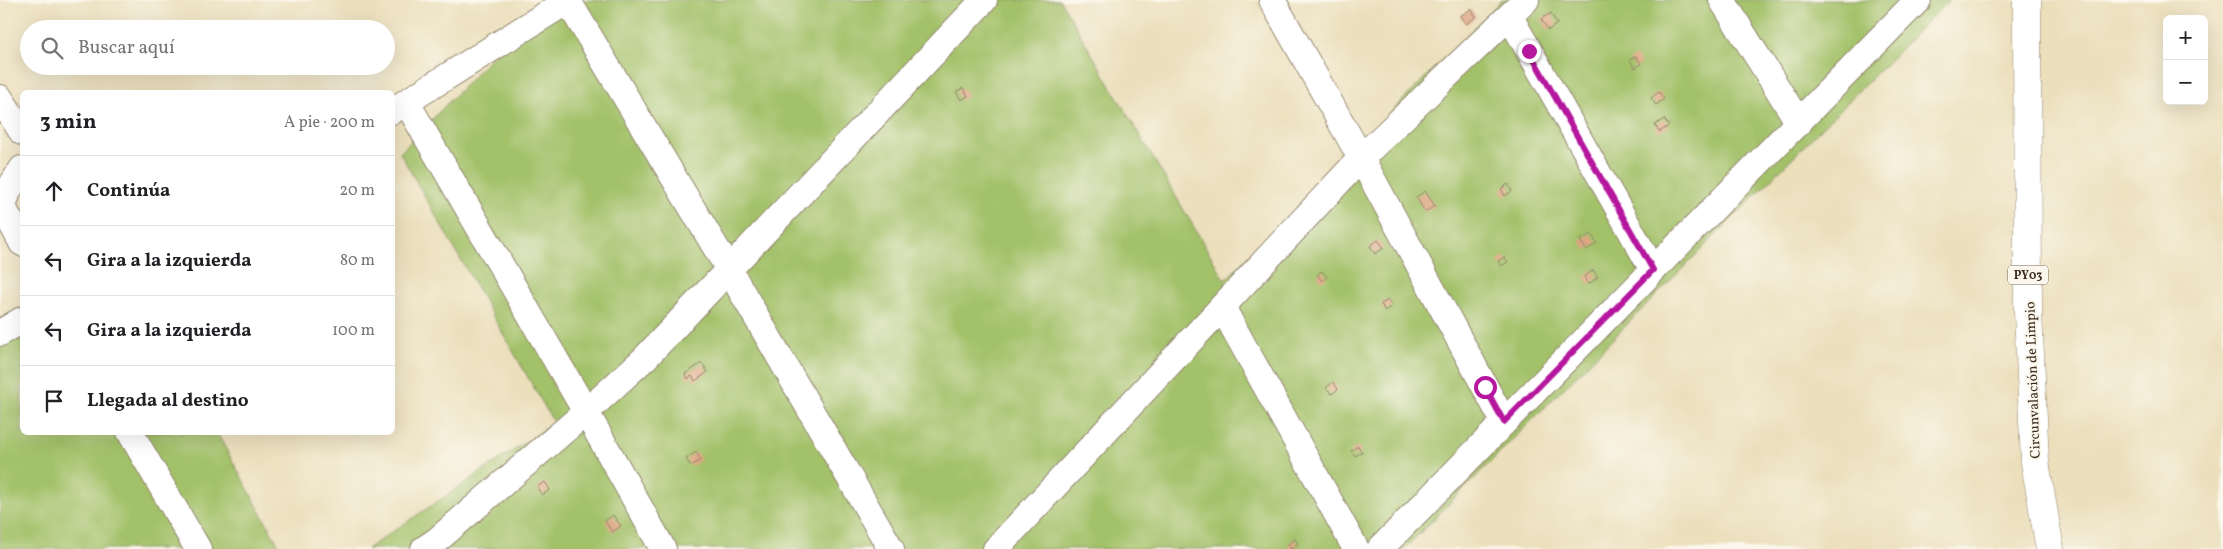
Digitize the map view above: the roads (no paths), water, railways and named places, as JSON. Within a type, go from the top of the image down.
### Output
[{"type":"highway","name":"Circunvalación de Limpio","points":[[2027,0],[2028,312],[2035,462],[2050,549]]},
{"type":"street","points":[[424,549],[436,541],[586,412],[645,358],[728,268],[984,0]]},
{"type":"street","points":[[1272,0],[1361,158],[1504,422]]},
{"type":"street","points":[[1722,0],[1799,123]]},
{"type":"street","points":[[1380,549],[1918,0]]},
{"type":"street","points":[[663,549],[586,412],[400,107],[569,1],[728,268],[891,549]]},
{"type":"street","points":[[996,549],[1361,158],[1518,9],[1653,270]]},
{"type":"street","points":[[0,98],[20,129]]},
{"type":"street","points":[[20,172],[8,190],[4,207],[20,239]]},
{"type":"street","points":[[1222,307],[1356,549]]},
{"type":"street","points":[[0,333],[20,321]]},
{"type":"street","points":[[132,435],[198,549]]}]
